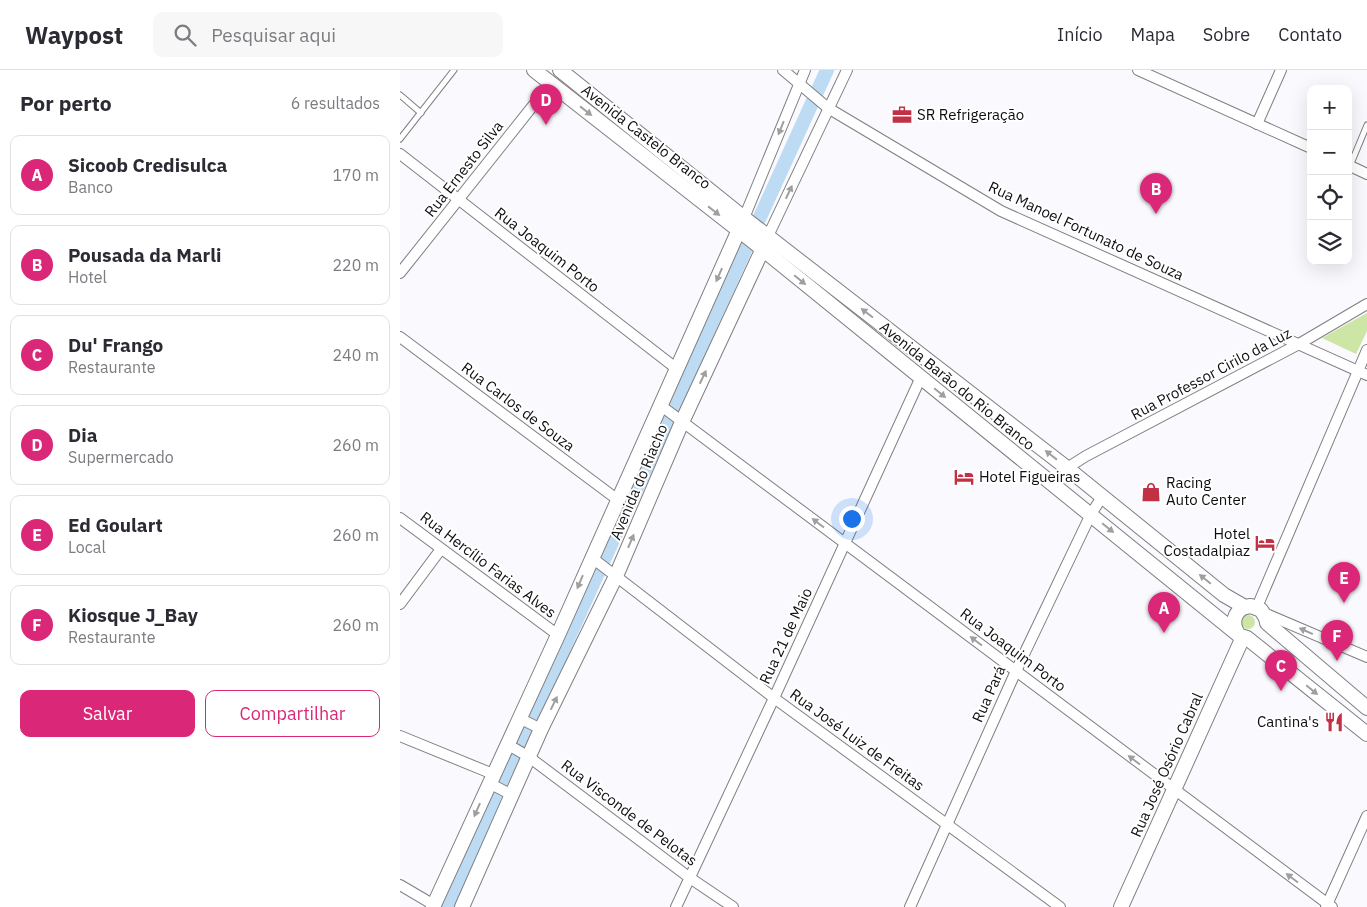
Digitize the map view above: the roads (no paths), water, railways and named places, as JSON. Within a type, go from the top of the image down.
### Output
[{"type":"main road","name":"Avenida Castelo Branco","points":[[534,70],[753,233]]},
{"type":"main road","name":"Avenida Castelo Branco","points":[[562,70],[753,233]]},
{"type":"main road","name":"Avenida do Riacho","points":[[434,906],[507,744],[594,559],[618,500],[663,407],[677,369],[753,233]]},
{"type":"main road","name":"Avenida do Riacho","points":[[462,907],[512,795],[526,755],[541,729],[679,420],[753,233]]},
{"type":"main road","name":"Avenida Barão do Rio Branco","points":[[753,233],[921,377],[1367,734]]},
{"type":"main road","name":"Avenida Barão do Rio Branco","points":[[753,233],[1067,468],[1224,595],[1258,613],[1367,708]]},
{"type":"main road","points":[[1238,611],[1258,613],[1264,632],[1251,639],[1243,636],[1234,626],[1234,618],[1238,611]]},
{"type":"main road","name":"Rua José Osório Cabral","points":[[1120,907],[1243,636]]},
{"type":"street","name":"Rua Manoel Fortunato de Souza","points":[[783,70],[828,108],[1001,211],[1363,372]]},
{"type":"street","name":"Avenida do Riacho","points":[[753,233],[799,83],[805,70]]},
{"type":"street","name":"Avenida do Riacho","points":[[753,233],[828,108],[846,70]]},
{"type":"street","points":[[1138,70],[1307,146]]},
{"type":"street","points":[[1257,124],[1280,70]]},
{"type":"street","name":"Rua Ernesto Silva","points":[[400,273],[551,83]]},
{"type":"street","name":"Rua Joaquim Porto","points":[[400,154],[458,201],[677,369]]},
{"type":"street","points":[[1352,167],[1367,174]]},
{"type":"street","name":"Rua Professor Cirilo da Luz","points":[[1067,468],[1086,456],[1300,344],[1367,304]]},
{"type":"street","name":"Rua Carlos de Souza","points":[[400,337],[618,500]]},
{"type":"street","points":[[1367,350],[1363,372],[1258,613],[1367,657]]},
{"type":"street","name":"Rua 21 de Maio","points":[[676,907],[921,377]]},
{"type":"street","name":"Rua Joaquim Porto","points":[[663,407],[1328,906]]},
{"type":"street","name":"Rua Pará","points":[[910,907],[1016,671],[1091,514],[1102,497]]},
{"type":"street","name":"Rua Hercílio Farias Alves","points":[[400,518],[558,635]]},
{"type":"street","points":[[400,604],[441,549]]},
{"type":"street","name":"Rua José Luiz de Freitas","points":[[594,559],[774,698],[1060,907]]},
{"type":"street","points":[[519,718],[541,729]]},
{"type":"street","points":[[400,736],[491,779],[512,795]]},
{"type":"street","name":"Rua Visconde de Pelotas","points":[[507,744],[526,755],[690,878],[733,907]]},
{"type":"street","points":[[1328,906],[1367,816]]},
{"type":"street","points":[[400,886],[434,906]]},
{"type":"lane","points":[[400,140],[454,70]]},
{"type":"lane","points":[[400,96],[421,113]]},
{"type":"lane","points":[[1352,159],[1367,125]]},
{"type":"waterway","points":[[446,907],[827,70]]},
{"type":"place","name":"SR Refrigeração","points":[[902,115]]},
{"type":"place","name":"Dia","points":[[546,125]]},
{"type":"place","name":"Pousada da Marli","points":[[1156,214]]},
{"type":"place","name":"Hotel Figueiras","points":[[964,477]]},
{"type":"place","name":"Racing Auto Center","points":[[1151,492]]},
{"type":"place","name":"Hotel Costadalpiaz","points":[[1265,543]]},
{"type":"place","name":"Ed Goulart","points":[[1344,603]]},
{"type":"place","name":"Sicoob Credisulca","points":[[1164,633]]},
{"type":"place","name":"Kiosque J_Bay","points":[[1337,661]]},
{"type":"place","name":"Du' Frango","points":[[1281,691]]},
{"type":"place","name":"Cantina's","points":[[1334,722]]}]
